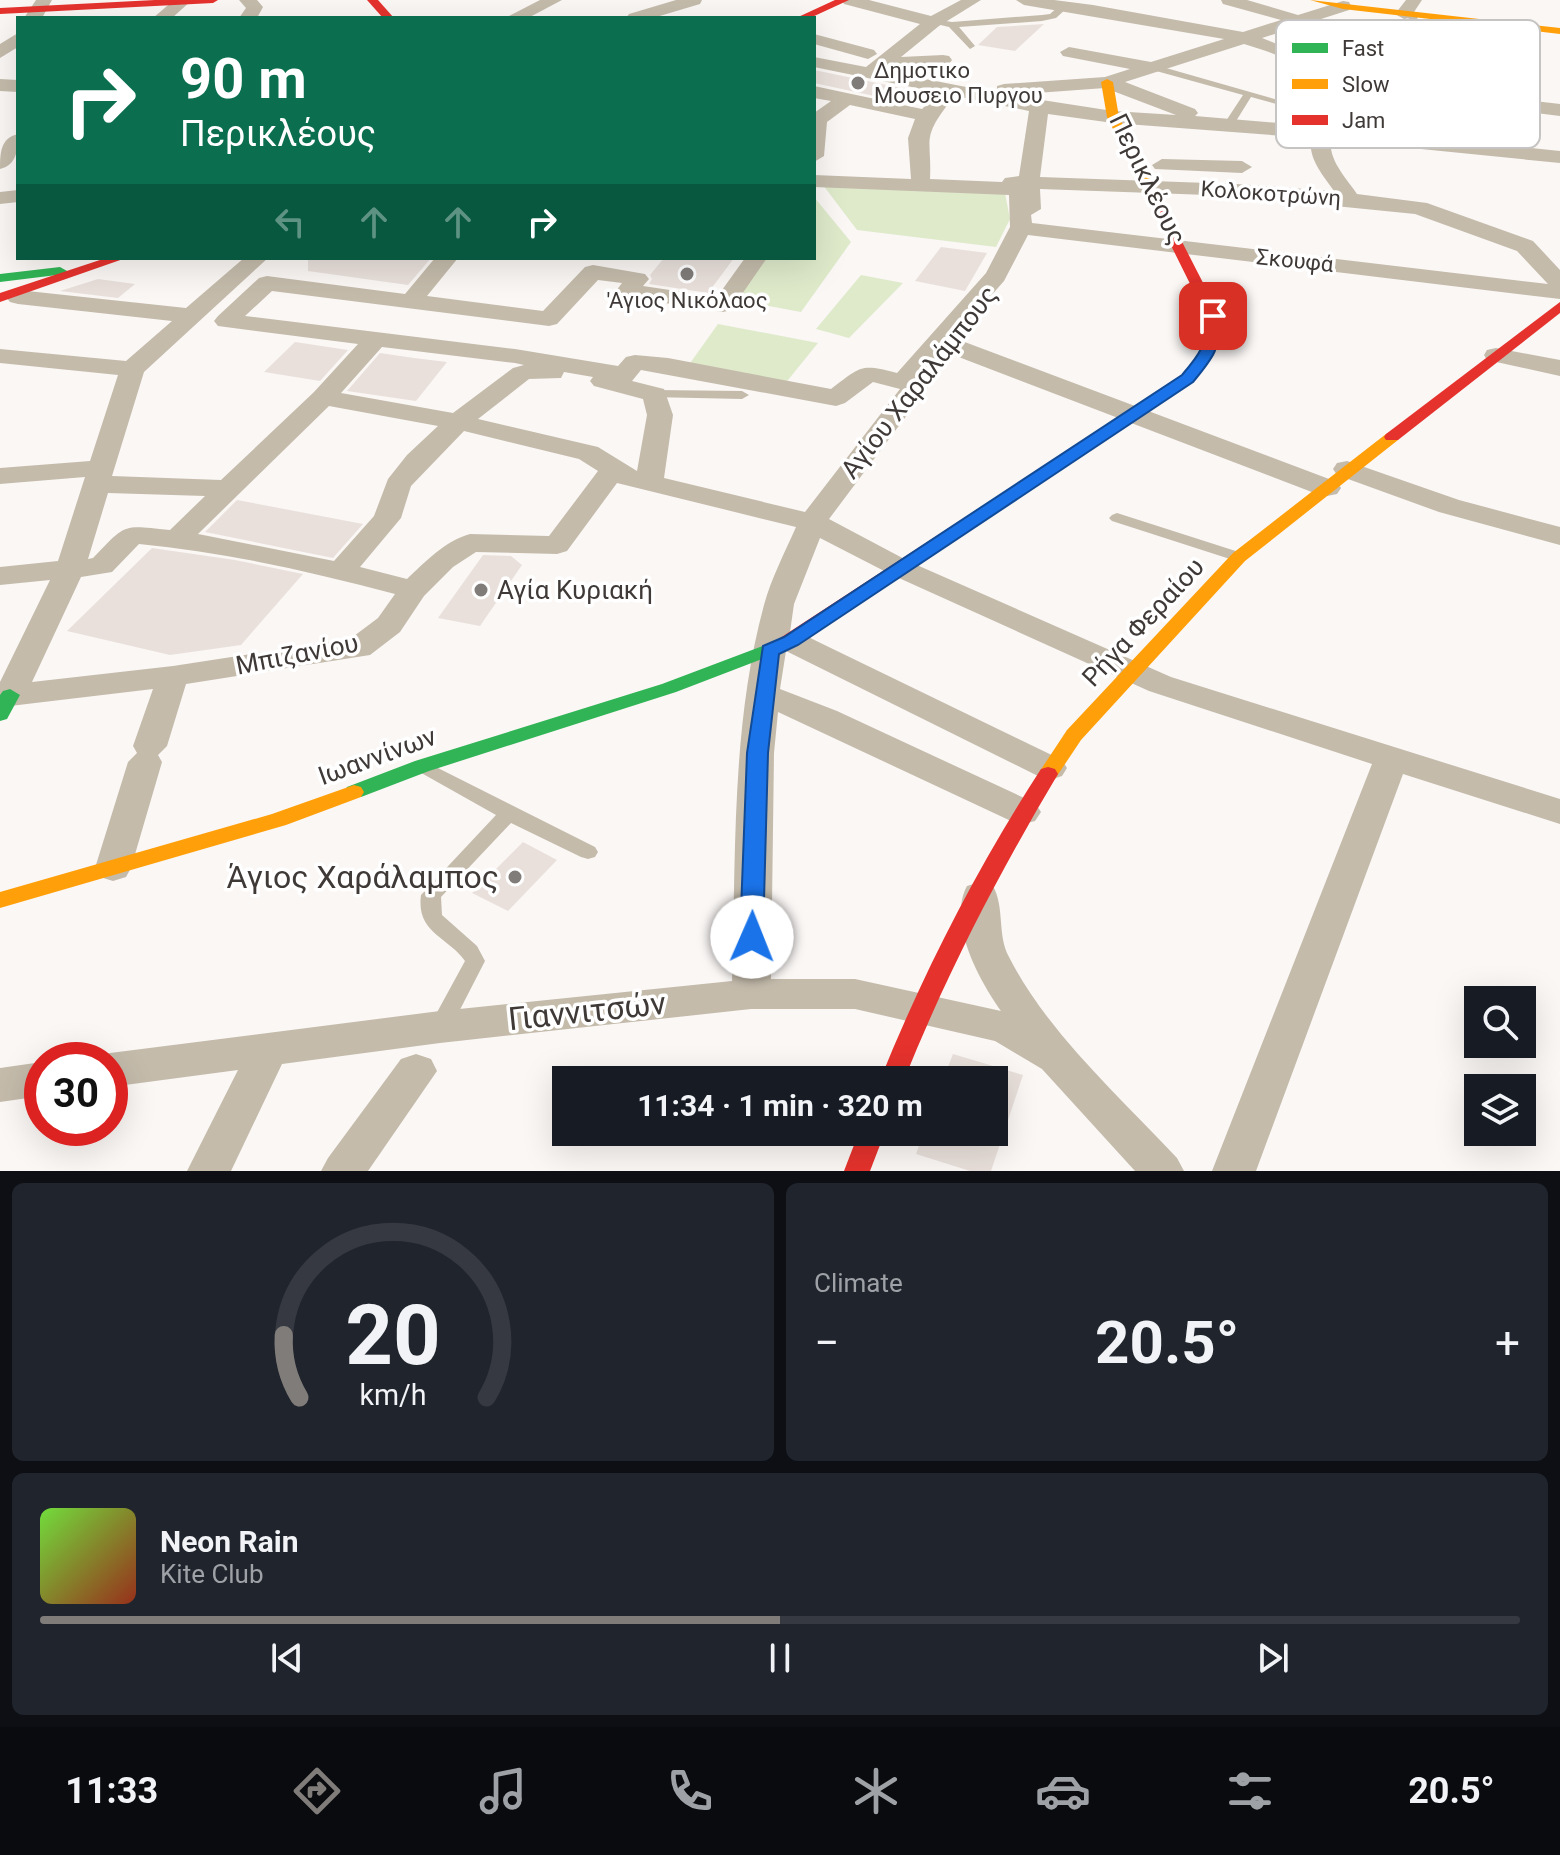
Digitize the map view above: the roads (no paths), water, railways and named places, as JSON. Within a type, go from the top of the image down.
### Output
[{"type":"street","points":[[0,11],[213,0]]},
{"type":"street","points":[[247,0],[255,7],[249,16]]},
{"type":"street","points":[[372,0],[387,16]]},
{"type":"street","points":[[518,16],[554,0]]},
{"type":"street","points":[[637,0],[673,16]]},
{"type":"street","points":[[640,16],[694,0]]},
{"type":"street","points":[[806,16],[847,0],[933,22]]},
{"type":"street","points":[[879,65],[933,22],[973,0]]},
{"type":"street","points":[[1024,0],[1068,4],[1244,39],[1276,50]]},
{"type":"street","points":[[1096,57],[1140,0]]},
{"type":"street","points":[[1229,0],[1298,20],[1343,6]]},
{"type":"street","points":[[1315,0],[1343,6],[1410,9],[1485,20]]},
{"type":"street","points":[[164,16],[182,2]]},
{"type":"street","points":[[921,178],[917,133],[922,120],[963,91],[1107,82],[1276,28]]},
{"type":"street","points":[[1540,28],[1560,31]]},
{"type":"street","points":[[816,40],[879,65],[963,91],[1039,107],[1113,117],[1276,129]]},
{"type":"street","points":[[1069,52],[1152,67]]},
{"type":"street","points":[[816,62],[879,65],[943,60]]},
{"type":"street","points":[[1107,82],[1223,124]]},
{"type":"street","name":"Περικλέους","points":[[780,646],[1133,416],[1187,379],[1204,359],[1214,341],[1213,316],[1113,117],[1107,82]]},
{"type":"street","points":[[816,92],[922,115]]},
{"type":"street","points":[[816,132],[817,120],[847,99]]},
{"type":"street","name":"Αγίου Χαραλάμπους","points":[[780,646],[779,604],[812,522],[1020,251],[1030,229],[1029,182],[1039,107]]},
{"type":"street","points":[[1540,107],[1560,110]]},
{"type":"street","points":[[0,163],[16,143]]},
{"type":"street","points":[[1320,148],[1326,164],[1350,199]]},
{"type":"street","points":[[1471,148],[1560,157]]},
{"type":"street","points":[[1136,165],[1242,167]]},
{"type":"street","name":"Κολοκοτρώνη","points":[[816,173],[1146,185],[1350,199],[1419,208],[1525,246],[1560,283]]},
{"type":"street","points":[[755,260],[723,305],[628,291],[637,279],[593,272],[549,319],[267,283],[226,321],[515,356],[624,375],[635,362],[668,365],[836,398],[869,373],[902,382],[996,276],[1021,227],[1019,189],[816,181]]},
{"type":"street","name":"Σκουφά","points":[[1030,229],[1560,292]]},
{"type":"street","points":[[0,278],[58,271],[110,260]]},
{"type":"street","points":[[3,702],[70,569],[132,369],[255,260]]},
{"type":"street","points":[[411,301],[445,260]]},
{"type":"street","points":[[6,299],[58,271]]},
{"type":"street","points":[[6,299],[193,316]]},
{"type":"street","name":"Ρήγα Φεραίου","points":[[897,1066],[920,1007],[1023,812],[1074,735],[1239,557],[1560,306]]},
{"type":"street","points":[[177,539],[323,397],[376,339]]},
{"type":"street","points":[[948,344],[1133,416],[1337,479],[1560,536]]},
{"type":"street","points":[[1496,355],[1560,368]]},
{"type":"street","points":[[0,356],[132,369]]},
{"type":"street","points":[[341,571],[387,518],[398,485],[406,474],[458,422],[522,373],[536,371],[623,383],[655,394],[660,415],[649,482]]},
{"type":"street","points":[[323,397],[458,422],[588,453],[613,470],[649,482],[812,522],[900,568],[1160,684],[1560,812]]},
{"type":"street","name":"Μπιζανίου","points":[[3,702],[359,648],[389,625],[413,590],[443,561],[470,543],[557,545],[613,470]]},
{"type":"street","points":[[0,476],[98,476],[228,489]]},
{"type":"street","points":[[0,576],[102,566],[132,535],[177,539],[341,571],[413,590]]},
{"type":"street","points":[[751,994],[754,822],[763,694],[780,646],[1050,768]]},
{"type":"street","name":"Ιωαννίνων","points":[[0,900],[279,820],[422,766],[669,688],[780,646]]},
{"type":"street","points":[[113,868],[173,676]]},
{"type":"street","points":[[763,694],[825,719],[1023,812]]},
{"type":"street","points":[[1234,1171],[1391,759]]},
{"type":"street","name":"Γιαννιτσών","points":[[980,894],[988,956],[1008,990],[1056,1057],[1162,1171]]},
{"type":"street","name":"Γιαννιτσών","points":[[128,1068],[440,1027],[751,994],[855,994],[920,1007],[1006,1028],[1056,1057]]},
{"type":"street","points":[[209,1171],[269,1049]]},
{"type":"street","points":[[343,1171],[416,1071]]},
{"type":"street","points":[[0,1085],[24,1082]]},
{"type":"street","points":[[857,1171],[867,1146]]},
{"type":"lane","points":[[933,22],[952,25],[1053,16],[1068,4]]},
{"type":"lane","points":[[952,25],[970,46]]},
{"type":"lane","points":[[1152,67],[1276,101]]},
{"type":"lane","points":[[1223,124],[1249,93]]},
{"type":"lane","points":[[655,394],[742,395]]},
{"type":"lane","points":[[1117,518],[1239,557]]},
{"type":"lane","points":[[422,766],[509,814],[588,852]]},
{"type":"lane","points":[[440,1027],[475,961],[472,953],[430,917],[428,906],[431,895],[509,814]]},
{"type":"place","name":"Δημοτικο Μουσειο Πυργου","points":[[858,83]]},
{"type":"place","name":"'Αγιος Νικόλαος","points":[[687,274]]},
{"type":"place","name":"Αγία Κυριακή","points":[[481,590]]},
{"type":"place","name":"Άγιος Χαράλαμπος","points":[[515,877]]}]
